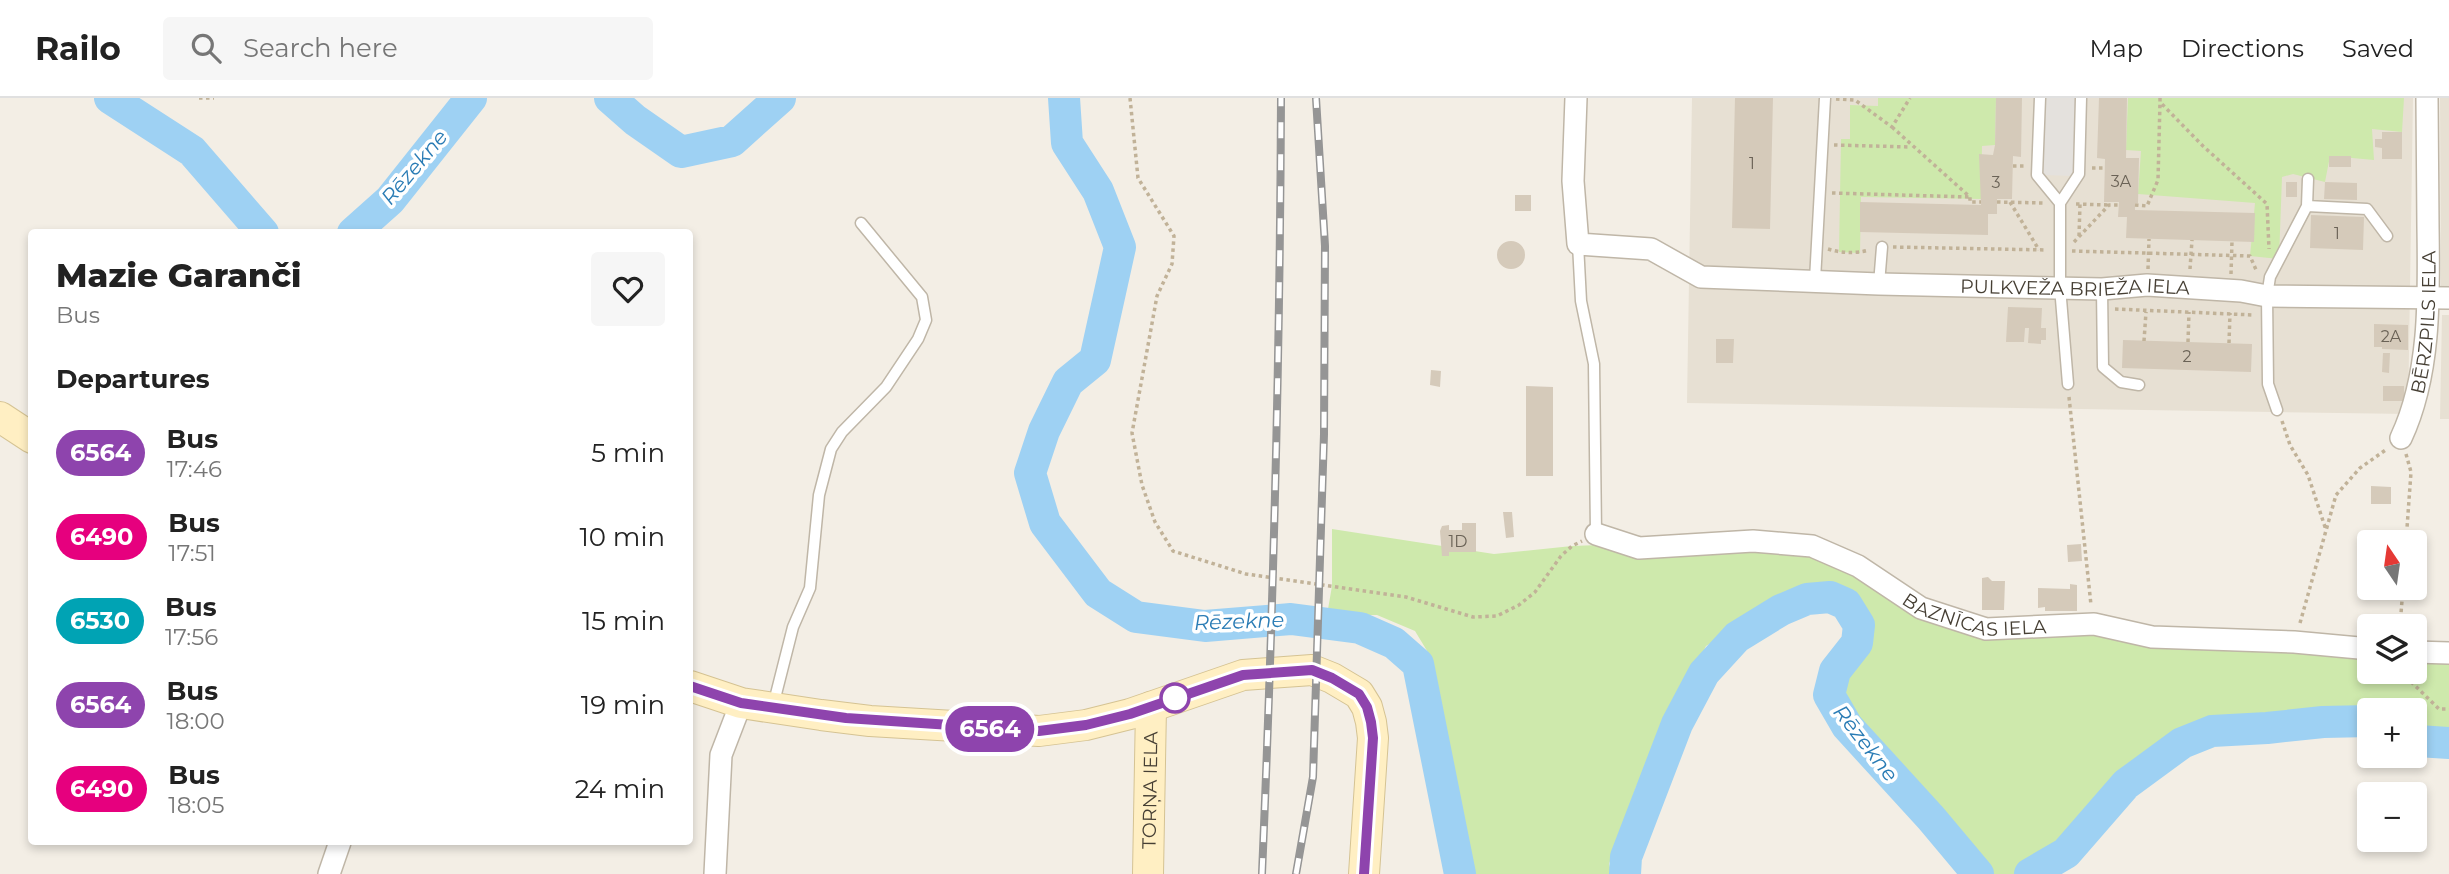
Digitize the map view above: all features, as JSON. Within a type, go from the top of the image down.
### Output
[{"type":"main road","points":[[0,417],[28,435]]},
{"type":"main road","points":[[693,687],[741,703],[772,709],[870,721],[1039,731],[1086,725],[1243,675],[1312,670],[1359,694],[1369,715],[1373,738],[1364,874]]},
{"type":"main road","name":"TORŅA IELA","points":[[1148,874],[1163,702]]},
{"type":"street","points":[[1576,98],[1573,181],[1578,244]]},
{"type":"street","name":"BĒRZPILS IELA","points":[[2401,438],[2409,422],[2439,298],[2427,98]]},
{"type":"street","name":"PULKVEŽA BRIEŽA IELA","points":[[1578,244],[1651,248],[1701,277],[2060,287],[2102,299],[2147,285],[2241,291],[2267,306],[2439,298]]},
{"type":"street","name":"BAZNĪCAS IELA","points":[[1596,534],[1639,548],[1753,541],[1812,546],[1858,566],[1921,608],[1986,629],[2094,624],[2152,637],[2294,642],[2357,648]]},
{"type":"street","points":[[2427,652],[2449,653]]},
{"type":"street","points":[[715,874],[721,755],[741,703]]},
{"type":"street","points":[[329,874],[339,845]]},
{"type":"lane","points":[[1815,280],[1825,98]]},
{"type":"lane","points":[[2040,98],[2037,175],[2060,203]]},
{"type":"lane","points":[[2068,384],[2060,287],[2060,203],[2080,174],[2081,98]]},
{"type":"lane","points":[[2277,410],[2268,384],[2267,306],[2270,277],[2307,206],[2308,179]]},
{"type":"lane","points":[[2307,206],[2367,209],[2386,236]]},
{"type":"lane","points":[[772,709],[793,626],[810,588],[819,495],[831,449],[842,432],[886,387],[918,339],[926,320],[922,297],[861,223]]},
{"type":"lane","points":[[1578,244],[1581,302],[1594,364],[1596,534]]},
{"type":"lane","points":[[1879,284],[1882,247]]},
{"type":"lane","points":[[2102,299],[2103,367],[2122,382],[2139,384]]},
{"type":"path","points":[[198,98],[214,98]]},
{"type":"path","points":[[1130,98],[1138,178],[1174,236],[1172,264],[1157,296],[1132,433],[1142,485],[1156,522],[1173,551],[1246,574],[1406,597],[1473,617],[1497,616],[1519,605],[1535,592],[1561,556],[1572,546],[1596,534]]},
{"type":"path","points":[[1825,98],[1855,100],[1892,127],[1970,197],[1970,202],[1981,202]]},
{"type":"path","points":[[1892,127],[1910,98]]},
{"type":"path","points":[[2135,205],[2147,205],[2158,180],[2161,100]]},
{"type":"path","points":[[2161,100],[2212,154],[2267,204],[2268,260]]},
{"type":"path","points":[[1823,145],[1913,147]]},
{"type":"path","points":[[1820,192],[1970,197]]},
{"type":"path","points":[[2010,202],[2039,250]]},
{"type":"path","points":[[2079,236],[2080,204]]},
{"type":"path","points":[[2065,251],[2109,205],[2119,205]]},
{"type":"path","points":[[2102,299],[2267,306]]},
{"type":"path","points":[[2068,384],[2094,624]]},
{"type":"path","points":[[2277,410],[2290,445],[2308,475],[2326,530]]},
{"type":"path","points":[[2294,642],[2336,495],[2360,468],[2401,438],[2411,472],[2407,530]]},
{"type":"path","points":[[2413,684],[2439,709],[2449,709]]},
{"type":"shaded area","points":[[1692,98],[2413,98],[2408,414],[1687,403]]},
{"type":"shaded area","points":[[2044,98],[2076,98],[2074,176],[2042,175]]},
{"type":"shaded area","points":[[2440,98],[2449,98],[2449,287],[2441,286]]},
{"type":"shaded area","points":[[2442,315],[2449,315],[2449,419],[2440,419]]},
{"type":"green space","points":[[1878,98],[1996,98],[1995,145],[1982,146],[1981,199],[1861,197],[1860,253],[1839,252],[1841,139],[1850,139],[1850,105],[1878,106]]},
{"type":"green space","points":[[2128,98],[2404,98],[2402,132],[2372,129],[2374,160],[2330,156],[2325,182],[2293,174],[2282,177],[2279,259],[2250,256],[2255,203],[2138,194],[2141,151],[2126,150]]},
{"type":"green space","points":[[1332,529],[1494,554],[1626,544],[1812,546],[1986,629],[2094,624],[2357,650],[2357,684],[2427,684],[2427,656],[2449,658],[2449,743],[2427,742],[2427,698],[2357,698],[2357,719],[2212,731],[2182,743],[2126,784],[2066,853],[2030,874],[1978,874],[1847,726],[1829,695],[1868,645],[1856,593],[1811,586],[1706,646],[1636,787],[1609,864],[1612,874],[1463,874],[1432,659],[1415,631],[1377,615],[1327,615],[1332,586]]},
{"type":"building","points":[[1735,98],[1773,98],[1770,229],[1732,228]]},
{"type":"building","points":[[1996,98],[2022,98],[2021,157],[2013,156],[2012,199],[1997,199],[1997,214],[1988,214],[1988,235],[1860,232],[1860,202],[1981,205],[1979,154],[1993,155]]},
{"type":"building","points":[[2099,98],[2127,98],[2126,158],[2139,158],[2138,203],[2135,203],[2135,210],[2255,213],[2254,242],[2126,238],[2127,217],[2118,217],[2119,202],[2104,202],[2105,159],[2097,158]]},
{"type":"building","points":[[2382,132],[2402,132],[2402,159],[2382,159],[2382,148],[2375,147],[2375,139],[2382,139]]},
{"type":"building","points":[[2329,156],[2351,156],[2351,167],[2329,167]]},
{"type":"building","points":[[2286,182],[2297,182],[2297,197],[2286,197]]},
{"type":"building","points":[[2325,182],[2357,183],[2357,200],[2324,199]]},
{"type":"building","points":[[1515,195],[1531,195],[1531,211],[1515,211]]},
{"type":"building","points":[[2311,215],[2364,217],[2363,250],[2310,248]]},
{"type":"building","points":[[1511,241],[1521,245],[1525,255],[1521,265],[1511,269],[1501,265],[1497,255],[1501,245]]},
{"type":"building","points":[[2008,307],[2042,308],[2041,328],[2046,328],[2046,340],[2041,340],[2041,344],[2028,343],[2029,328],[2025,328],[2024,342],[2006,342]]},
{"type":"building","points":[[2374,324],[2408,325],[2408,350],[2374,347]]},
{"type":"building","points":[[1716,339],[1734,339],[1733,363],[1716,363]]},
{"type":"building","points":[[2123,340],[2252,344],[2251,372],[2122,368]]},
{"type":"building","points":[[2383,353],[2390,353],[2389,373],[2382,372]]},
{"type":"building","points":[[1431,370],[1441,371],[1440,387],[1430,385]]},
{"type":"building","points":[[1526,386],[1553,387],[1553,476],[1526,476]]},
{"type":"building","points":[[2383,386],[2404,386],[2404,401],[2383,401]]},
{"type":"building","points":[[2371,486],[2391,487],[2391,504],[2371,504]]},
{"type":"building","points":[[1503,512],[1512,512],[1514,537],[1506,538]]},
{"type":"building","points":[[1462,523],[1476,523],[1476,552],[1449,552],[1449,556],[1442,556],[1442,526],[1449,525],[1449,530],[1462,530]]},
{"type":"building","points":[[2081,544],[2082,561],[2068,562],[2067,545]]},
{"type":"building","points":[[1988,577],[1992,581],[2005,581],[2004,610],[1982,610],[1982,578]]},
{"type":"building","points":[[2070,584],[2077,585],[2077,611],[2045,611],[2045,607],[2038,608],[2038,588],[2070,589]]},
{"type":"waterway","name":"Rēzekne","points":[[110,98],[192,151],[260,229]]},
{"type":"waterway","name":"Rēzekne","points":[[357,229],[390,200],[471,98]]},
{"type":"waterway","name":"Rēzekne","points":[[610,98],[635,120],[681,152],[732,141],[780,98]]},
{"type":"waterway","name":"Rēzekne","points":[[1064,98],[1067,143],[1098,191],[1120,247],[1095,360],[1068,382],[1044,431],[1030,473],[1045,523],[1098,593],[1136,617],[1205,626],[1291,619],[1360,628],[1394,643],[1418,664],[1460,874]]},
{"type":"waterway","name":"Rēzekne","points":[[1625,874],[1626,857],[1677,724],[1704,673],[1737,637],[1781,610],[1807,599],[1830,597],[1846,604],[1859,625],[1857,643],[1835,671],[1829,695],[1847,726],[1978,874]]},
{"type":"waterway","name":"Rēzekne","points":[[2030,874],[2066,853],[2126,784],[2182,743],[2212,731],[2357,721]]},
{"type":"waterway","name":"Rēzekne","points":[[2427,742],[2449,743]]},
{"type":"railway","points":[[1262,874],[1275,486],[1281,98]]},
{"type":"railway","points":[[1296,874],[1313,777],[1324,434],[1325,246],[1316,98]]},
{"type":"bus line","name":"6564","points":[[693,687],[741,703],[772,709],[870,721],[1039,731],[1086,725],[1130,714],[1243,675],[1312,670],[1346,685],[1359,694],[1367,707],[1371,722],[1373,738],[1364,874]]}]
